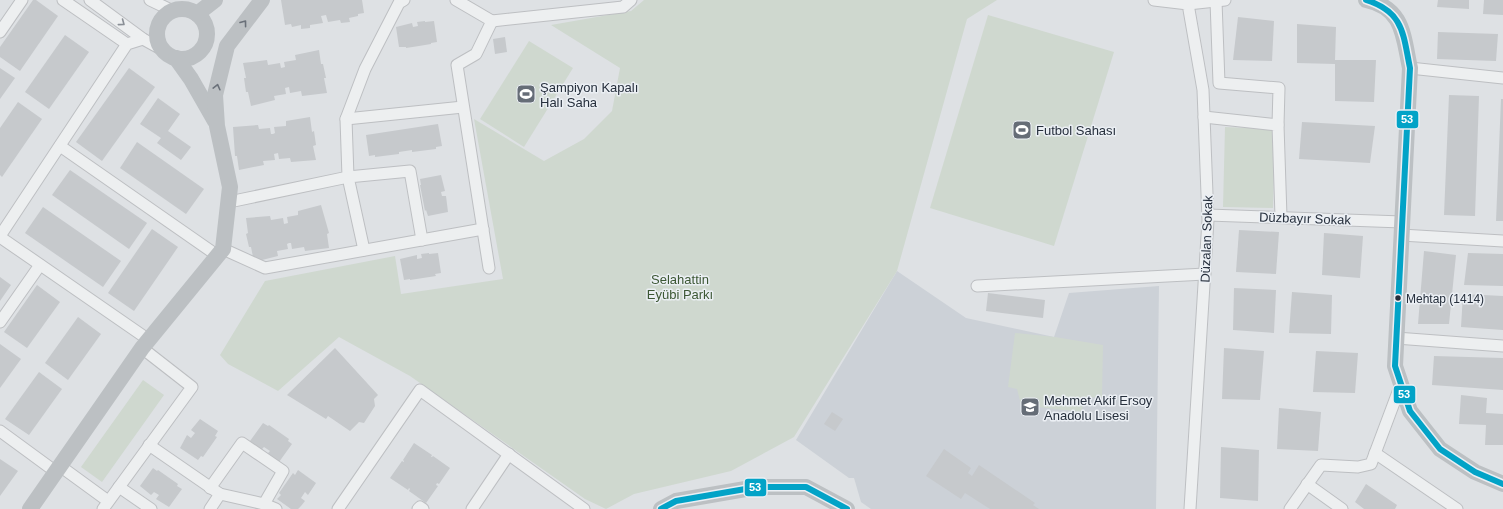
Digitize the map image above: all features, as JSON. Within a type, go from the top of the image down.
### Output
[{"type":"street","points":[[0,32],[22,0]]},
{"type":"street","points":[[63,0],[127,44]]},
{"type":"street","points":[[90,0],[143,39],[169,54],[184,59],[192,57],[200,52],[227,46]]},
{"type":"street","points":[[150,0],[173,11]]},
{"type":"street","points":[[197,14],[215,0]]},
{"type":"street","points":[[30,509],[145,344],[220,252],[230,187],[217,126],[215,95],[227,46],[262,0]]},
{"type":"street","points":[[364,250],[348,177],[346,119],[365,69],[400,4],[404,0]]},
{"type":"street","points":[[456,0],[492,21],[623,7],[631,0]]},
{"type":"street","points":[[1154,0],[1188,4],[1221,0],[1219,83],[1280,88],[1278,125],[1281,217]]},
{"type":"street","points":[[1366,0],[1389,4],[1393,13],[1401,24],[1410,68],[1395,366],[1410,411],[1440,449],[1475,472],[1503,484]]},
{"type":"street","name":"Düzalan Sokak","points":[[1188,4],[1203,90],[1208,215],[1190,509]]},
{"type":"street","points":[[200,52],[206,41],[206,28],[203,20],[197,14],[189,10],[181,9],[166,15],[158,28],[157,35],[159,43],[191,79],[217,126]]},
{"type":"street","points":[[489,268],[457,65],[476,54],[492,21]]},
{"type":"street","points":[[0,431],[58,469],[106,505],[192,387],[145,344],[40,265],[0,237],[127,44],[143,39]]},
{"type":"street","points":[[1410,68],[1503,78]]},
{"type":"street","points":[[346,119],[464,107]]},
{"type":"street","points":[[1204,117],[1278,125]]},
{"type":"street","points":[[60,146],[220,252],[265,268],[483,229]]},
{"type":"street","points":[[228,202],[348,177],[410,171],[422,240]]},
{"type":"street","name":"Düzbayır Sokak","points":[[1208,215],[1281,217],[1503,241]]},
{"type":"street","points":[[0,322],[40,265]]},
{"type":"street","points":[[977,286],[1205,274]]},
{"type":"street","points":[[1396,338],[1503,346]]},
{"type":"street","points":[[1290,509],[1321,465],[1358,467],[1371,464],[1401,384]]},
{"type":"street","points":[[338,509],[420,390],[584,509]]},
{"type":"street","points":[[210,488],[242,443],[283,471],[264,504]]},
{"type":"street","points":[[149,445],[220,494],[264,504],[276,509]]},
{"type":"street","points":[[1375,453],[1457,509]]},
{"type":"street","points":[[472,509],[509,454]]},
{"type":"street","points":[[1307,484],[1342,509]]},
{"type":"street","points":[[119,487],[151,509]]},
{"type":"street","points":[[661,509],[676,501],[764,487],[806,488],[847,509]]},
{"type":"street","points":[[210,509],[220,494]]},
{"type":"street","points":[[418,509],[420,507],[423,509]]},
{"type":"shaded area","name":"Mehmet Akif Ersoy Anadolu Lisesi","points":[[897,271],[966,318],[1054,337],[1069,293],[1159,286],[1156,509],[871,509],[861,502],[854,478],[849,478],[796,440]]},
{"type":"green space","name":"Selahattin Eyübi Parkı","points":[[644,0],[997,0],[967,19],[897,271],[794,437],[731,471],[634,494],[606,509],[585,499],[410,376],[339,337],[278,391],[228,364],[220,355],[265,281],[395,256],[401,294],[503,279],[474,119],[544,161],[584,139],[612,111],[620,68],[551,25],[631,11]]},
{"type":"green space","name":"Futbol Sahası","points":[[988,15],[1114,52],[1054,246],[930,208]]},
{"type":"green space","name":"Şampiyon Kapalı Halı Saha","points":[[529,41],[573,68],[524,147],[480,119]]},
{"type":"green space","points":[[1225,127],[1275,129],[1273,208],[1223,207]]},
{"type":"green space","points":[[1015,333],[1055,337],[1103,345],[1102,397],[1086,398],[1081,412],[1021,405],[1017,389],[1008,387]]},
{"type":"green space","points":[[143,380],[164,395],[102,482],[81,467]]},
{"type":"building","points":[[33,0],[36,0],[58,16],[20,71],[0,57],[0,47]]},
{"type":"building","points":[[281,0],[362,0],[364,13],[349,18],[350,22],[341,23],[340,20],[328,22],[326,15],[321,16],[323,23],[310,25],[310,28],[301,29],[301,25],[292,27],[291,24],[285,25]]},
{"type":"building","points":[[1438,0],[1469,0],[1469,9],[1437,7]]},
{"type":"building","points":[[1484,0],[1503,0],[1503,15],[1483,14]]},
{"type":"building","points":[[1238,17],[1274,21],[1272,61],[1233,60]]},
{"type":"building","points":[[434,21],[437,42],[406,48],[399,47],[396,27],[412,23],[413,27],[418,26],[417,22]]},
{"type":"building","points":[[1297,24],[1336,27],[1335,60],[1376,60],[1374,102],[1335,101],[1335,64],[1297,63]]},
{"type":"building","points":[[1438,32],[1498,34],[1496,61],[1437,59]]},
{"type":"building","points":[[65,35],[89,52],[49,109],[25,92]]},
{"type":"building","points":[[505,37],[507,52],[495,54],[493,39]]},
{"type":"building","points":[[319,50],[321,64],[323,64],[326,78],[324,78],[327,93],[302,96],[301,91],[290,93],[289,87],[285,88],[286,94],[274,96],[275,100],[251,106],[248,92],[246,92],[244,78],[246,78],[243,63],[267,60],[268,65],[280,63],[281,68],[285,67],[284,62],[296,60],[295,55]]},
{"type":"building","points":[[0,68],[15,78],[0,99]]},
{"type":"building","points":[[129,68],[155,87],[102,161],[76,142]]},
{"type":"building","points":[[1449,95],[1479,96],[1475,216],[1444,215]]},
{"type":"building","points":[[158,98],[180,114],[168,131],[191,147],[181,160],[157,143],[161,138],[140,124]]},
{"type":"building","points":[[1501,99],[1503,99],[1503,221],[1496,221]]},
{"type":"building","points":[[18,102],[42,119],[2,177],[0,175],[0,128]]},
{"type":"building","points":[[310,117],[316,145],[313,146],[316,160],[291,162],[290,158],[279,159],[278,153],[274,154],[275,160],[263,161],[264,165],[239,170],[237,156],[235,156],[233,127],[258,125],[259,129],[270,128],[271,134],[273,134],[275,133],[274,127],[286,126],[286,121]]},
{"type":"building","points":[[1302,122],[1375,126],[1370,163],[1299,159]]},
{"type":"building","points":[[438,124],[442,146],[436,147],[436,149],[412,152],[412,150],[399,152],[399,154],[375,157],[375,155],[369,156],[366,135]]},
{"type":"building","points":[[137,142],[204,189],[186,214],[120,168]]},
{"type":"building","points":[[70,170],[147,223],[129,249],[52,195]]},
{"type":"building","points":[[441,175],[445,191],[441,192],[442,196],[446,196],[448,212],[428,216],[426,210],[425,211],[420,179]]},
{"type":"building","points":[[321,205],[329,233],[327,234],[329,248],[305,251],[304,247],[292,249],[291,243],[289,243],[287,244],[288,249],[277,251],[278,256],[254,262],[251,247],[249,247],[246,234],[248,233],[246,218],[270,216],[271,220],[283,218],[284,224],[288,223],[287,217],[298,215],[298,211]]},
{"type":"building","points":[[43,207],[121,261],[103,287],[25,233]]},
{"type":"building","points":[[152,229],[178,247],[134,311],[108,293]]},
{"type":"building","points":[[1239,230],[1279,232],[1276,274],[1236,272]]},
{"type":"building","points":[[1324,233],[1363,236],[1360,278],[1322,275]]},
{"type":"building","points":[[1424,251],[1456,255],[1449,324],[1418,324]]},
{"type":"building","points":[[438,253],[441,273],[435,274],[436,276],[404,280],[400,259],[417,255],[417,259],[422,258],[421,254]]},
{"type":"building","points":[[1468,253],[1503,254],[1503,286],[1464,285]]},
{"type":"building","points":[[0,277],[11,285],[0,301]]},
{"type":"building","points":[[37,285],[60,302],[27,348],[4,332]]},
{"type":"building","points":[[1234,288],[1276,290],[1274,333],[1233,330]]},
{"type":"building","points":[[1292,292],[1332,295],[1331,334],[1289,333]]},
{"type":"building","points":[[988,293],[1045,300],[1043,318],[986,311]]},
{"type":"building","points":[[1463,294],[1503,296],[1503,330],[1461,327]]},
{"type":"building","points":[[78,317],[101,334],[68,380],[45,363]]},
{"type":"building","points":[[0,344],[21,359],[0,388]]},
{"type":"building","points":[[335,348],[378,395],[374,399],[375,406],[364,423],[359,422],[350,431],[328,416],[326,419],[287,395]]},
{"type":"building","points":[[1224,348],[1264,351],[1260,400],[1222,399]]},
{"type":"building","points":[[1316,351],[1358,353],[1355,393],[1313,392]]},
{"type":"building","points":[[1434,356],[1503,358],[1503,390],[1432,385]]},
{"type":"building","points":[[39,372],[62,389],[29,435],[5,419]]},
{"type":"building","points":[[1461,395],[1487,398],[1486,413],[1503,414],[1503,445],[1485,445],[1486,425],[1459,424]]},
{"type":"building","points":[[1279,408],[1321,412],[1318,451],[1277,449]]},
{"type":"building","points":[[832,412],[843,419],[835,431],[824,424]]},
{"type":"building","points":[[200,419],[218,431],[215,436],[217,437],[203,457],[201,456],[198,460],[180,448],[187,435],[191,438],[195,433],[191,430]]},
{"type":"building","points":[[263,423],[268,426],[269,425],[289,439],[288,441],[292,444],[279,462],[267,454],[270,451],[264,447],[261,450],[250,441]]},
{"type":"building","points":[[414,443],[432,455],[431,457],[433,456],[450,468],[439,484],[437,483],[436,485],[438,486],[426,503],[409,491],[409,488],[408,490],[390,478],[402,461],[404,462],[403,460]]},
{"type":"building","points":[[1221,447],[1259,450],[1258,501],[1220,498]]},
{"type":"building","points":[[944,449],[971,468],[968,473],[972,476],[979,465],[1035,503],[1033,505],[1039,509],[990,509],[965,493],[961,499],[926,476]]},
{"type":"building","points":[[0,459],[18,471],[0,496]]},
{"type":"building","points":[[153,468],[178,484],[177,486],[182,489],[169,507],[156,499],[159,495],[154,492],[151,495],[140,486]]},
{"type":"building","points":[[298,470],[316,483],[308,495],[305,492],[301,498],[305,501],[301,506],[298,509],[291,509],[277,499],[281,495],[279,493],[293,473],[295,475]]},
{"type":"building","points":[[1366,484],[1397,505],[1395,509],[1364,509],[1355,502]]},
{"type":"transit line","name":"53","points":[[1366,0],[1379,5],[1395,18],[1403,35],[1410,68],[1395,366],[1410,411],[1440,449],[1475,472],[1503,484]]},
{"type":"transit line","name":"53","points":[[661,509],[676,501],[757,487],[806,487],[847,509]]},
{"type":"place","name":"Şampiyon Kapalı Halı Saha","points":[[526,94]]},
{"type":"place","name":"Futbol Sahası","points":[[1022,130]]},
{"type":"place","name":"Mehtap (1414)","points":[[1398,298]]},
{"type":"place","name":"Mehmet Akif Ersoy Anadolu Lisesi","points":[[1030,407]]}]
